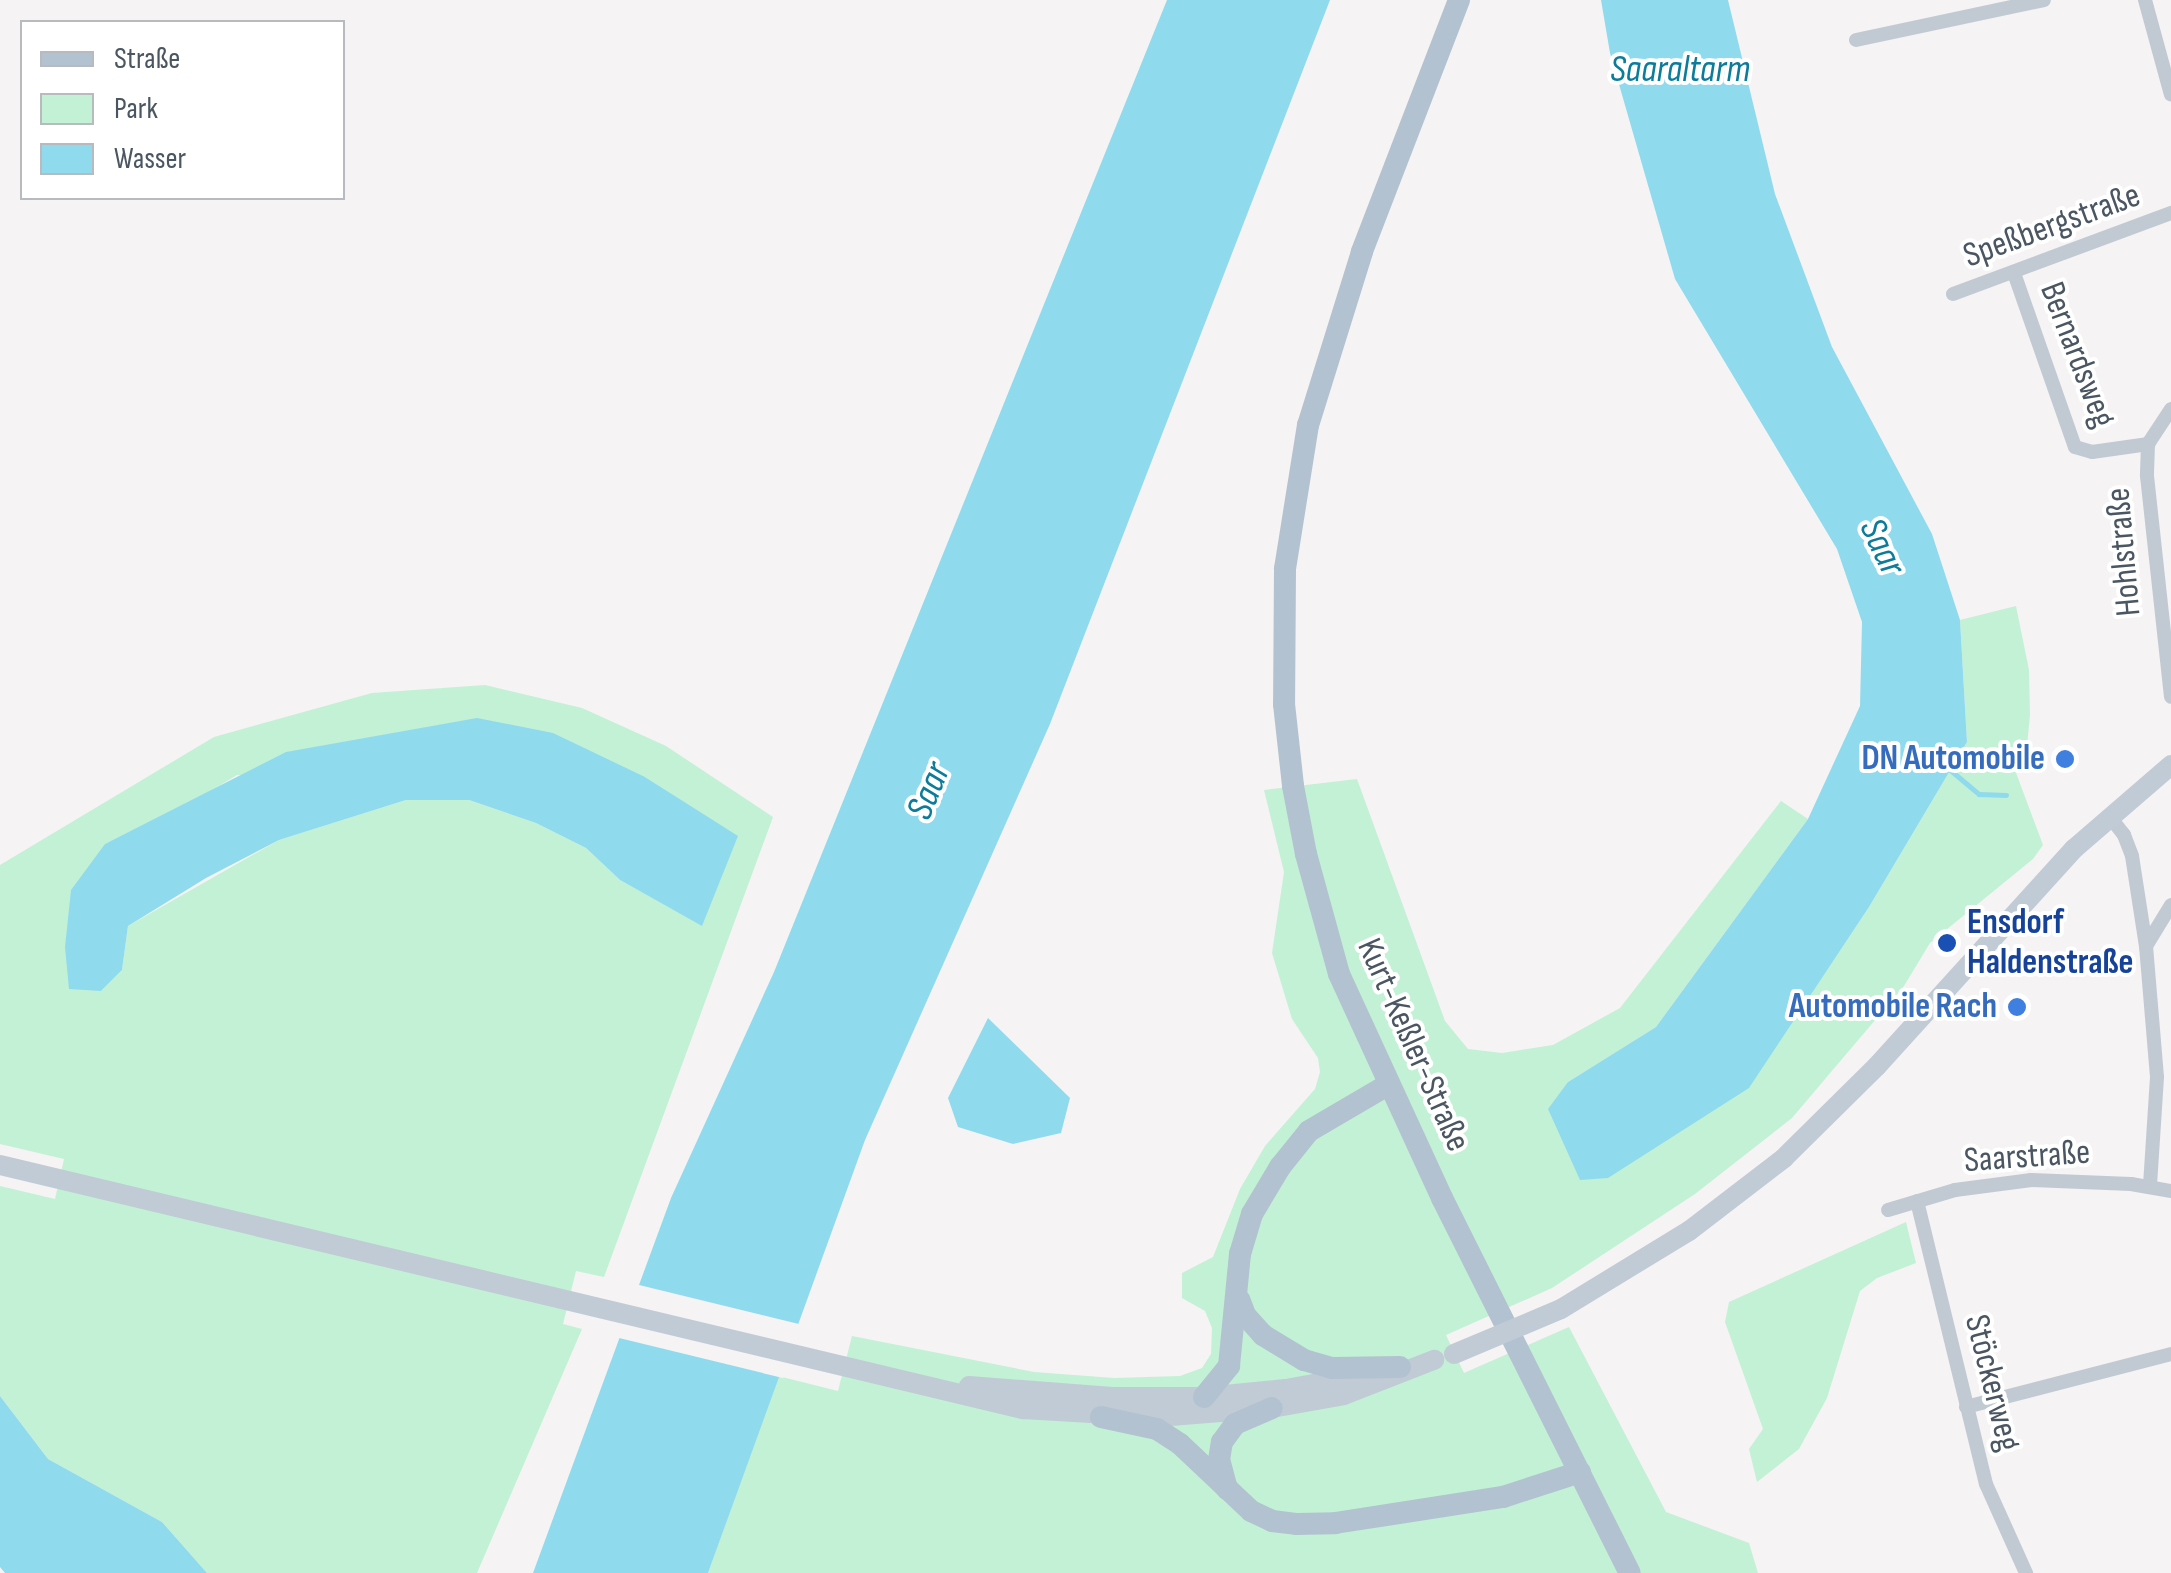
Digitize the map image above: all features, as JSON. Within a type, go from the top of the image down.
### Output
[{"type":"main road","name":"Kurt-Keßler-Straße","points":[[1459,0],[1329,348],[1293,504],[1283,637],[1292,786],[1339,974],[1389,1084],[1630,1573]]},
{"type":"main road","points":[[0,1166],[1024,1409],[1101,1416],[1219,1415],[1344,1395],[1560,1309],[1630,1269],[1738,1197],[1784,1158],[1876,1066],[2075,848],[2171,765]]},
{"type":"main road","points":[[1204,1397],[1229,1366],[1240,1254],[1252,1214],[1280,1167],[1309,1131],[1389,1084]]},
{"type":"main road","points":[[1238,1299],[1262,1335],[1304,1360],[1332,1368],[1400,1367]]},
{"type":"main road","points":[[918,1381],[1113,1397],[1204,1397],[1286,1389],[1444,1357]]},
{"type":"main road","points":[[1231,1496],[1220,1470],[1222,1442],[1235,1424],[1272,1408]]},
{"type":"main road","points":[[1101,1416],[1157,1430],[1180,1444],[1231,1496],[1272,1521],[1336,1523],[1503,1497],[1580,1472]]},
{"type":"street","points":[[1856,40],[2044,0]]},
{"type":"street","points":[[2146,0],[2171,95]]},
{"type":"street","name":"Speßbergstraße","points":[[1953,294],[2171,214]]},
{"type":"street","name":"Bernardsweg","points":[[2014,272],[2075,447],[2092,452],[2148,444]]},
{"type":"street","name":"Hohlstraße","points":[[2171,409],[2148,444],[2149,517],[2171,697]]},
{"type":"street","points":[[2110,817],[2124,835],[2132,856],[2146,946],[2157,1077],[2150,1186]]},
{"type":"street","points":[[2146,946],[2171,906]]},
{"type":"street","name":"Saarstraße","points":[[1888,1210],[1955,1190],[2030,1180],[2150,1186],[2171,1192]]},
{"type":"street","name":"Stöckerweg","points":[[1916,1202],[1986,1484],[2026,1573]]},
{"type":"street","points":[[1966,1407],[2171,1354]]},
{"type":"green space","points":[[2016,606],[2029,670],[2030,715],[2027,746],[2015,770],[2043,845],[2033,859],[1930,943],[1904,986],[1792,1118],[1695,1194],[1552,1288],[1446,1335],[1464,1373],[1569,1327],[1666,1512],[1749,1543],[1758,1573],[708,1573],[778,1376],[838,1391],[852,1336],[1034,1372],[1114,1378],[1180,1376],[1202,1368],[1211,1354],[1212,1328],[1205,1311],[1182,1298],[1182,1273],[1213,1257],[1240,1189],[1265,1146],[1315,1089],[1320,1072],[1318,1058],[1292,1019],[1272,953],[1284,872],[1264,790],[1357,779],[1445,1021],[1468,1049],[1502,1053],[1553,1045],[1620,1008],[1781,801],[1808,819],[1656,1027],[1568,1082],[1749,1087],[1869,907],[1967,742],[1960,620]]},
{"type":"green space","points":[[485,685],[582,708],[666,746],[773,817],[604,1277],[576,1271],[563,1324],[582,1329],[477,1573],[207,1573],[162,1522],[48,1459],[0,1396],[0,1186],[55,1199],[64,1159],[0,1144],[0,865],[214,737],[372,693]],"holes":[[[237,775],[645,777],[737,836],[701,925],[620,880],[586,848],[536,823],[469,800],[406,800],[279,840],[128,926],[122,970],[101,991],[105,844],[189,804]]]},
{"type":"green space","points":[[1906,1222],[1916,1263],[1877,1278],[1860,1291],[1827,1398],[1799,1449],[1757,1482],[1749,1449],[1763,1429],[1725,1322],[1729,1302]]},
{"type":"water","name":"Saar","points":[[1167,0],[1330,0],[1050,724],[865,1140],[708,1573],[533,1573],[671,1198],[774,972]]},
{"type":"water","name":"Saaraltarm","points":[[1601,0],[1728,0],[1775,194],[1832,347],[1932,534],[1960,620],[1967,742],[1869,907],[1749,1088],[1608,1178],[1580,1180],[1548,1109],[1568,1082],[1656,1027],[1808,819],[1860,706],[1862,622],[1837,549],[1675,279],[1610,53]]},
{"type":"water","points":[[477,718],[553,733],[645,777],[738,836],[702,926],[620,880],[586,848],[536,823],[469,800],[406,800],[279,840],[206,878],[128,926],[122,970],[101,991],[69,989],[65,947],[71,890],[105,844],[286,752]]},
{"type":"water","points":[[988,1018],[1070,1098],[1061,1133],[1013,1144],[958,1127],[948,1098]]},
{"type":"water","points":[[0,1396],[48,1459],[162,1522],[207,1573],[5,1573],[0,1567]]},
{"type":"pier","points":[[635,1284],[803,1325],[783,1378],[615,1337]]},
{"type":"waterway","points":[[1949,769],[1979,794],[2006,795]]},
{"type":"place","name":"DN Automobile","points":[[2065,759]]},
{"type":"place","name":"Ensdorf Haldenstraße","points":[[1947,943]]},
{"type":"place","name":"Automobile Rach","points":[[2017,1007]]}]
